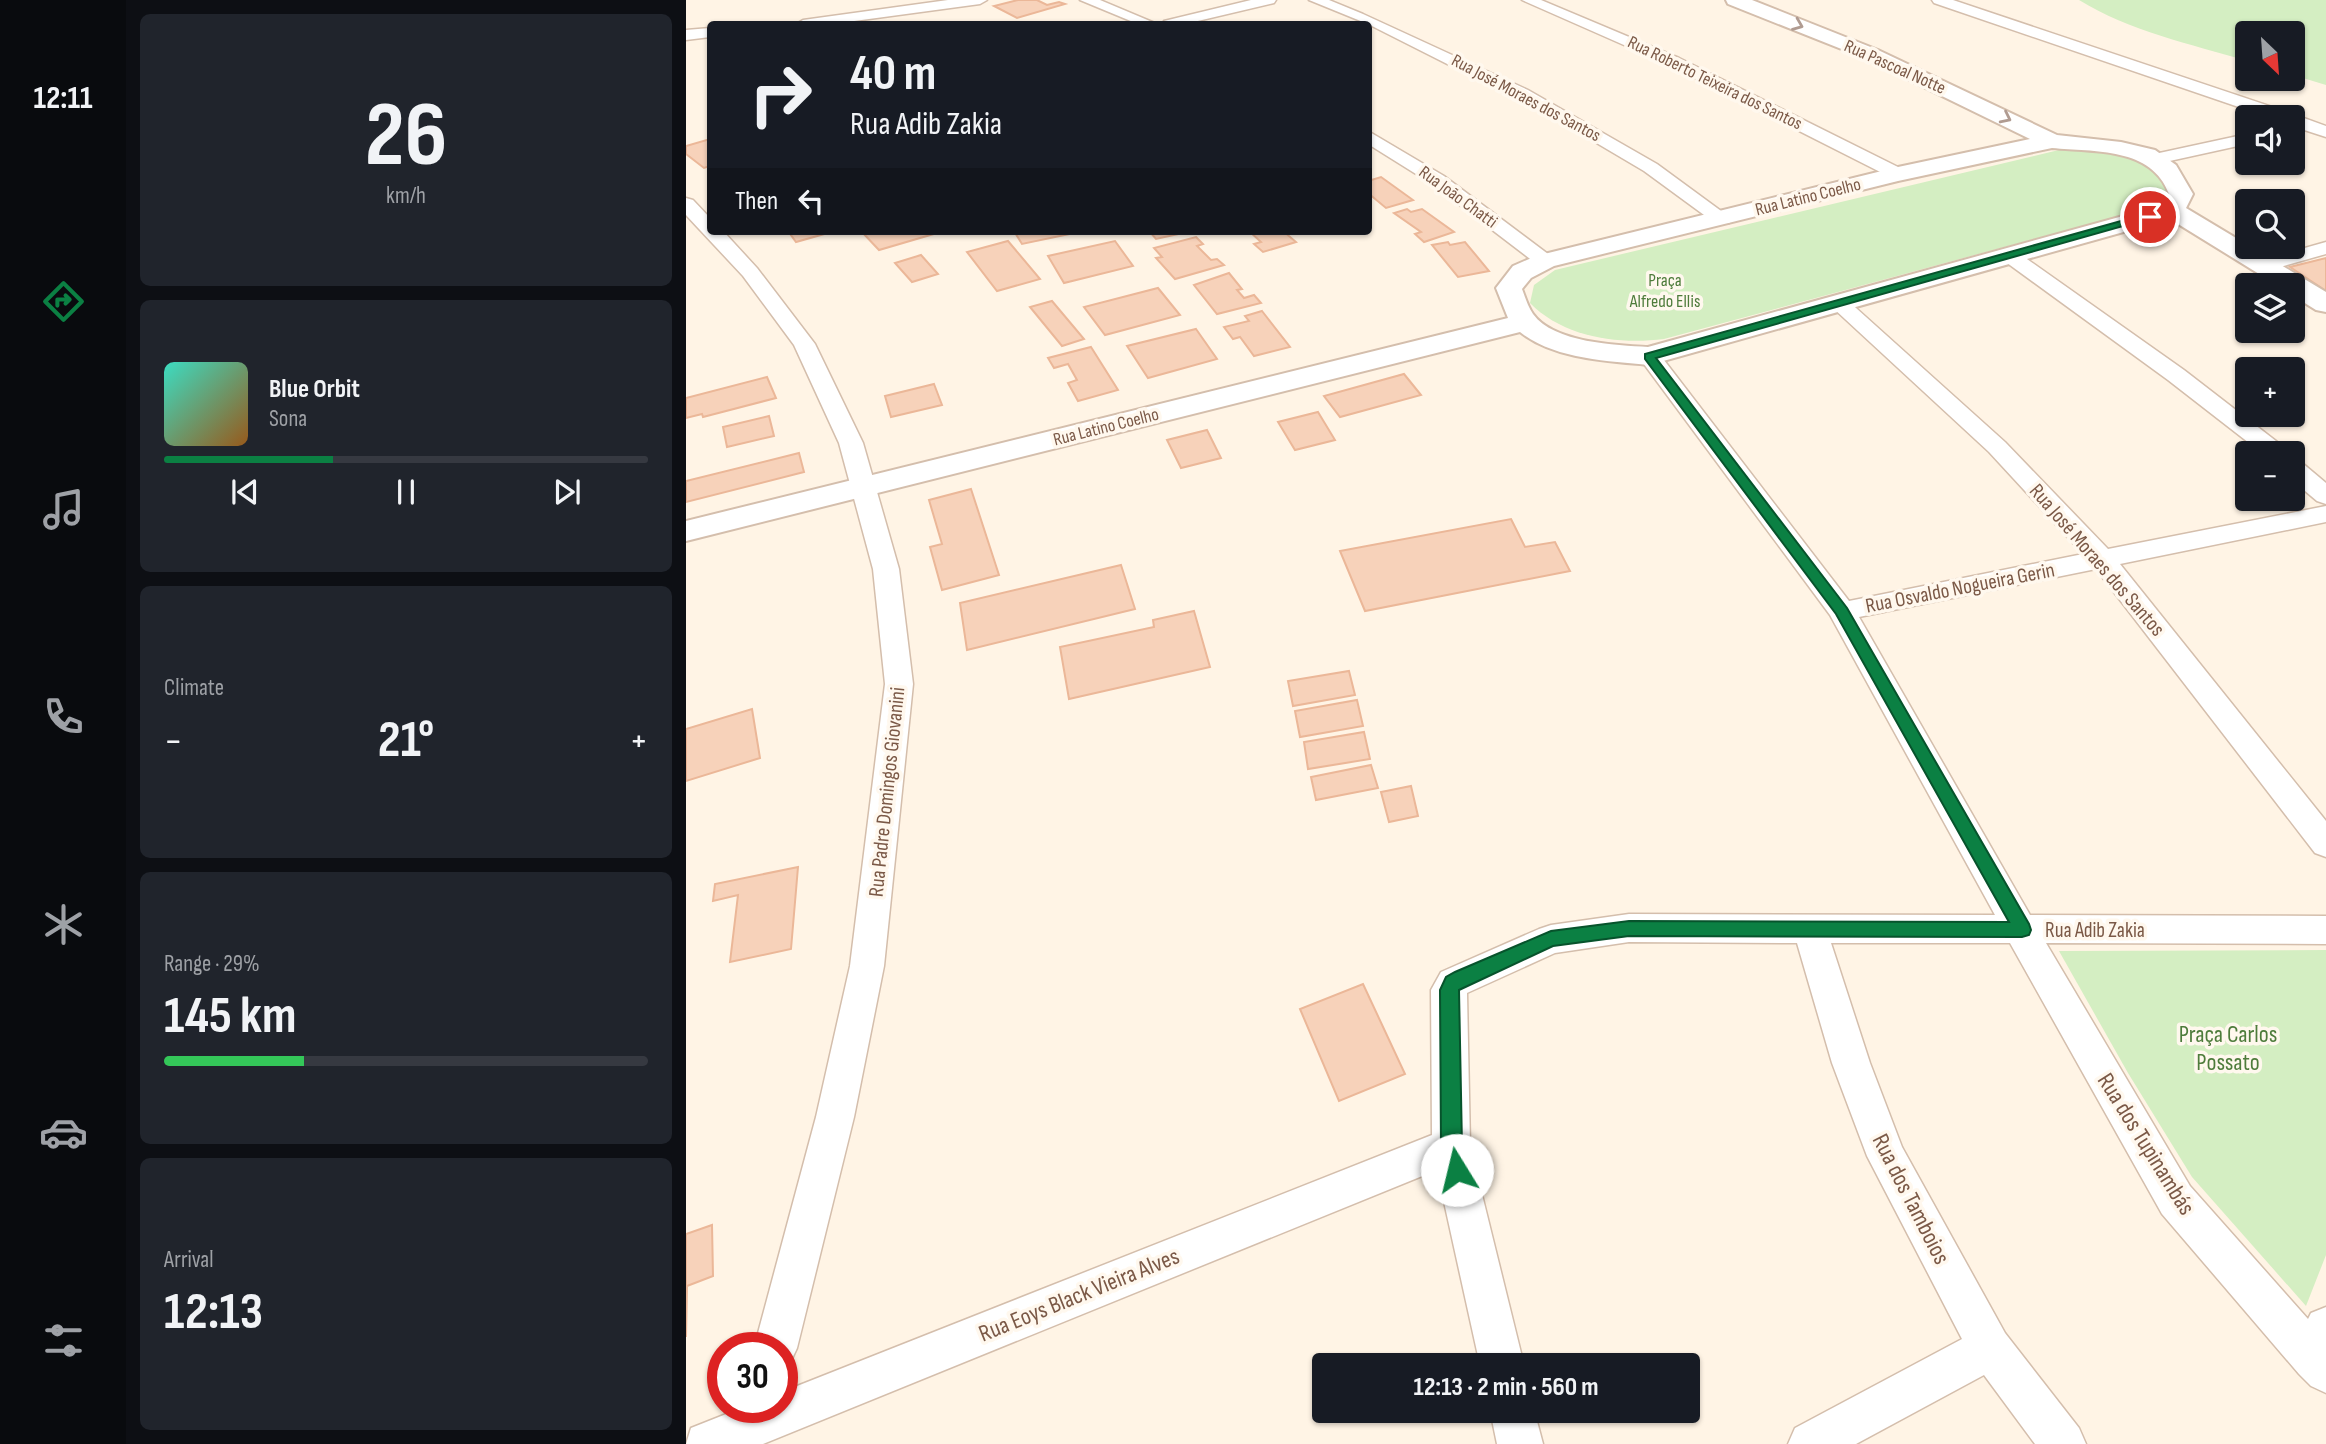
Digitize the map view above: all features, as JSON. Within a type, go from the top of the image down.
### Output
[{"type":"street","points":[[823,21],[941,3],[980,0]]},
{"type":"street","points":[[1087,0],[1142,21]]},
{"type":"street","points":[[1182,21],[1269,0]]},
{"type":"street","name":"Rua José Moraes dos Santos","points":[[1316,0],[1370,21]]},
{"type":"street","name":"Rua Roberto Teixeira dos Santos","points":[[1529,0],[1673,61],[1898,174]]},
{"type":"street","name":"Rua Pascoal Notte","points":[[1735,0],[1871,54],[2052,141]]},
{"type":"street","points":[[1939,0],[2249,105]]},
{"type":"street","name":"Rua José Moraes dos Santos","points":[[1372,22],[1456,59],[1572,121],[1642,162],[1722,219]]},
{"type":"street","points":[[686,35],[707,33]]},
{"type":"street","points":[[2305,124],[2326,121]]},
{"type":"street","points":[[2305,127],[2326,132]]},
{"type":"street","name":"Rua João Chatti","points":[[1372,139],[1438,180],[1545,261]]},
{"type":"street","name":"Rua Latino Coelho","points":[[686,531],[1525,322],[1514,304],[1509,288],[1522,272],[1545,261],[1898,174],[2052,141],[2086,144],[2156,159],[2235,142]]},
{"type":"street","points":[[2156,159],[2176,181],[2181,194],[2173,210]]},
{"type":"street","name":"Rua Padre Domingos Giovanini","points":[[686,204],[707,226]]},
{"type":"street","points":[[1525,322],[1552,338],[1599,351],[1649,356],[2173,210],[2326,304]]},
{"type":"street","name":"Rua Padre Domingos Giovanini","points":[[716,235],[750,272],[804,344],[850,443],[886,569],[899,684],[867,966],[835,1117],[778,1332]]},
{"type":"street","points":[[2266,265],[2326,248]]},
{"type":"street","points":[[2010,256],[2176,374],[2262,441]]},
{"type":"street","name":"Rua José Moraes dos Santos","points":[[1839,303],[1997,447],[2102,559],[2326,844]]},
{"type":"street","points":[[1649,356],[1842,611],[2022,930]]},
{"type":"street","points":[[2305,478],[2326,496]]},
{"type":"street","name":"Rua Osvaldo Nogueira Gerin","points":[[1842,611],[2326,514]]},
{"type":"street","name":"Rua Adib Zakia","points":[[1451,1146],[1449,990],[1453,983],[1551,939],[1629,929],[2326,930]]},
{"type":"street","name":"Rua dos Tamboios","points":[[1810,929],[1852,1063],[1886,1156],[1990,1348],[2063,1444]]},
{"type":"street","name":"Rua dos Tupinambás","points":[[2022,930],[2101,1073],[2176,1200],[2322,1353]]},
{"type":"street","points":[[1451,1146],[1499,1353]]},
{"type":"street","name":"Rua Eoys Black Vieira Alves","points":[[706,1444],[1451,1146]]},
{"type":"street","points":[[1811,1444],[1990,1348]]},
{"type":"street","points":[[1516,1423],[1520,1444]]},
{"type":"green space","points":[[2079,0],[2326,0],[2326,85],[2305,79],[2305,21],[2235,21],[2235,57],[2139,28]]},
{"type":"green space","name":"Praça Alfredo Ellis","points":[[2063,149],[2111,152],[2151,166],[2170,187],[2169,197],[2156,206],[1664,339],[1628,341],[1592,336],[1558,324],[1530,303],[1534,285],[1555,270]]},
{"type":"green space","name":"Praça Carlos Possato","points":[[2326,950],[2326,1255],[2306,1306],[2192,1177],[2128,1073],[2059,951]]},
{"type":"building","points":[[1018,0],[1037,0],[1047,5],[1059,2],[1065,4],[1017,18],[994,6]]},
{"type":"building","points":[[707,140],[707,167],[704,168],[686,154],[686,146]]},
{"type":"building","points":[[1381,177],[1413,200],[1386,208],[1372,196],[1372,180]]},
{"type":"building","points":[[1407,209],[1411,212],[1422,209],[1454,232],[1424,242],[1415,234],[1421,232],[1394,213]]},
{"type":"building","points":[[791,235],[821,235],[796,242]]},
{"type":"building","points":[[865,235],[930,235],[879,250]]},
{"type":"building","points":[[1016,235],[1065,235],[1022,244]]},
{"type":"building","points":[[1152,235],[1174,235],[1156,239]]},
{"type":"building","points":[[1253,235],[1288,235],[1296,242],[1263,252],[1254,244],[1261,242]]},
{"type":"building","points":[[1196,237],[1203,244],[1197,246],[1211,260],[1217,259],[1224,265],[1175,279],[1156,258],[1162,257],[1154,248]]},
{"type":"building","points":[[1008,241],[1040,279],[997,291],[967,252]]},
{"type":"building","points":[[1115,241],[1133,266],[1064,283],[1048,256]]},
{"type":"building","points":[[1448,242],[1450,245],[1465,242],[1489,271],[1458,277],[1432,245]]},
{"type":"building","points":[[921,255],[938,274],[912,282],[895,263]]},
{"type":"building","points":[[2326,258],[2326,291],[2305,277],[2305,273],[2299,273],[2290,267]]},
{"type":"building","points":[[1229,273],[1242,289],[1237,290],[1244,298],[1254,295],[1261,303],[1217,314],[1194,285]]},
{"type":"building","points":[[1158,288],[1180,315],[1105,335],[1084,307]]},
{"type":"building","points":[[1052,301],[1084,339],[1062,346],[1030,307]]},
{"type":"building","points":[[1262,311],[1290,347],[1254,356],[1240,337],[1233,339],[1224,327],[1249,321],[1245,316]]},
{"type":"building","points":[[1196,329],[1217,359],[1148,378],[1127,346]]},
{"type":"building","points":[[1091,347],[1118,390],[1078,401],[1068,383],[1077,380],[1068,364],[1054,368],[1048,358]]},
{"type":"building","points":[[1404,374],[1421,395],[1340,417],[1324,396]]},
{"type":"building","points":[[767,377],[776,398],[703,417],[702,414],[686,418],[686,398]]},
{"type":"building","points":[[934,384],[942,405],[891,417],[885,396]]},
{"type":"building","points":[[1318,412],[1335,440],[1295,450],[1278,422]]},
{"type":"building","points":[[769,416],[774,436],[727,447],[723,427]]},
{"type":"building","points":[[1207,430],[1221,458],[1181,468],[1167,440]]},
{"type":"building","points":[[799,453],[804,472],[686,502],[686,481]]},
{"type":"building","points":[[971,489],[999,575],[942,590],[930,547],[942,544],[929,500]]},
{"type":"building","points":[[1511,519],[1525,547],[1555,542],[1570,571],[1365,611],[1340,551]]},
{"type":"building","points":[[1121,565],[1135,609],[967,650],[960,603]]},
{"type":"building","points":[[1194,611],[1210,667],[1069,699],[1060,647],[1154,627],[1153,620]]},
{"type":"building","points":[[1349,671],[1355,695],[1293,706],[1288,681]]},
{"type":"building","points":[[1357,700],[1363,726],[1300,737],[1295,711]]},
{"type":"building","points":[[752,709],[760,758],[686,781],[686,729]]},
{"type":"building","points":[[1364,732],[1370,759],[1308,769],[1304,742]]},
{"type":"building","points":[[1371,765],[1378,788],[1316,800],[1311,777]]},
{"type":"building","points":[[1411,786],[1418,816],[1389,822],[1381,792]]},
{"type":"building","points":[[798,867],[791,949],[730,962],[738,895],[713,901],[715,884]]},
{"type":"building","points":[[1363,984],[1405,1074],[1339,1101],[1300,1009]]},
{"type":"building","points":[[712,1225],[713,1276],[687,1286],[686,1337],[686,1234]]},
{"type":"route","points":[[1457,1170],[1451,1146],[1449,990],[1453,983],[1462,978],[1551,939],[1629,929],[2022,930],[1842,611],[1649,356],[2150,217]]}]
